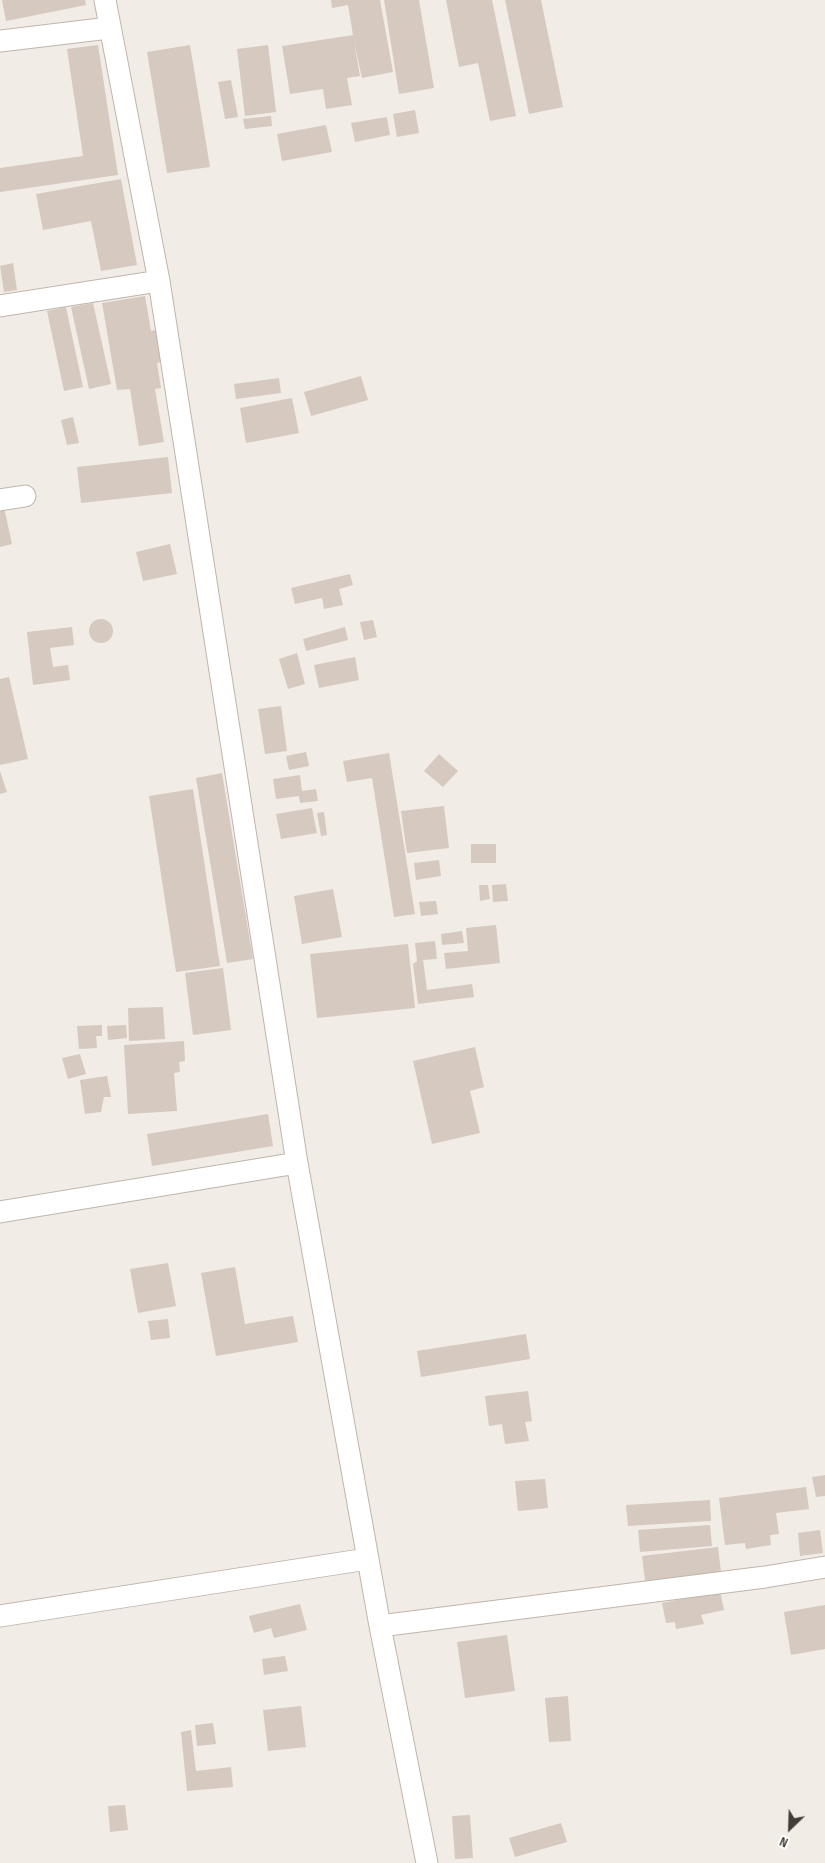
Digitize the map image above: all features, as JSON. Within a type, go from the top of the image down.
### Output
[{"type":"street","points":[[104,0],[159,281],[296,1163],[380,1626],[427,1863]]},
{"type":"street","points":[[0,41],[109,28]]},
{"type":"street","points":[[0,306],[159,281]]},
{"type":"street","points":[[0,500],[25,496]]},
{"type":"street","points":[[0,1212],[296,1163]]},
{"type":"street","points":[[0,1616],[368,1559]]},
{"type":"street","points":[[380,1626],[765,1577],[825,1567]]},
{"type":"building","points":[[2,0],[85,0],[86,5],[6,21]]},
{"type":"building","points":[[331,0],[380,0],[393,72],[362,78],[354,42],[360,76],[347,78],[352,105],[326,109],[323,89],[290,94],[282,46],[353,35],[348,5],[332,8]]},
{"type":"building","points":[[384,0],[419,0],[434,88],[399,94]]},
{"type":"building","points":[[446,0],[492,0],[516,116],[490,121],[478,63],[459,67]]},
{"type":"building","points":[[505,0],[541,0],[563,107],[529,114]]},
{"type":"building","points":[[98,45],[118,175],[0,192],[0,168],[83,156],[67,49]]},
{"type":"building","points":[[190,45],[210,167],[167,173],[147,52]]},
{"type":"building","points":[[268,45],[276,112],[245,116],[237,49]]},
{"type":"building","points":[[231,80],[238,117],[225,119],[218,82]]},
{"type":"building","points":[[415,110],[419,133],[397,137],[393,114]]},
{"type":"building","points":[[271,116],[272,126],[245,129],[243,119]]},
{"type":"building","points":[[387,117],[390,135],[355,142],[351,123]]},
{"type":"building","points":[[326,125],[332,152],[282,161],[277,134]]},
{"type":"building","points":[[121,179],[137,265],[101,271],[91,221],[43,230],[36,194]]},
{"type":"building","points":[[13,263],[17,290],[4,292],[0,266]]},
{"type":"building","points":[[145,296],[151,331],[160,329],[165,361],[157,363],[161,388],[155,389],[164,442],[139,446],[130,389],[117,390],[102,303]]},
{"type":"building","points":[[93,303],[111,384],[89,389],[71,307]]},
{"type":"building","points":[[66,307],[83,387],[64,391],[47,311]]},
{"type":"building","points":[[361,376],[368,400],[311,416],[304,392]]},
{"type":"building","points":[[279,378],[281,393],[236,399],[234,384]]},
{"type":"building","points":[[292,398],[299,433],[246,443],[240,408]]},
{"type":"building","points":[[73,417],[79,443],[67,445],[61,420]]},
{"type":"building","points":[[168,457],[172,493],[81,503],[77,467]]},
{"type":"building","points":[[0,503],[3,503],[12,544],[0,547]]},
{"type":"building","points":[[170,544],[177,574],[143,581],[136,552]]},
{"type":"building","points":[[350,574],[353,585],[339,589],[343,605],[324,609],[322,598],[295,604],[291,588]]},
{"type":"building","points":[[101,619],[106,620],[112,626],[112,636],[106,642],[101,643],[96,642],[90,636],[89,631],[90,626],[96,620]]},
{"type":"building","points":[[373,620],[377,637],[364,640],[360,622]]},
{"type":"building","points":[[72,627],[74,645],[50,648],[53,667],[68,665],[70,680],[33,685],[27,632]]},
{"type":"building","points":[[345,627],[348,640],[306,651],[303,639]]},
{"type":"building","points":[[297,653],[305,684],[288,689],[279,659]]},
{"type":"building","points":[[355,657],[359,680],[319,688],[314,665]]},
{"type":"building","points":[[9,677],[28,759],[0,765],[0,679]]},
{"type":"building","points":[[281,706],[287,751],[265,754],[258,709]]},
{"type":"building","points":[[306,752],[309,766],[289,770],[286,756]]},
{"type":"building","points":[[389,753],[415,914],[394,917],[372,778],[347,782],[343,761]]},
{"type":"building","points":[[439,754],[458,771],[443,787],[424,771]]},
{"type":"building","points":[[0,771],[7,792],[0,794]]},
{"type":"building","points":[[222,773],[253,959],[227,963],[196,778]]},
{"type":"building","points":[[300,775],[302,791],[316,789],[318,801],[300,803],[299,796],[276,799],[273,779]]},
{"type":"building","points":[[193,789],[220,966],[176,972],[149,796]]},
{"type":"building","points":[[444,806],[449,848],[407,853],[401,811]]},
{"type":"building","points":[[312,808],[317,833],[281,839],[276,814]]},
{"type":"building","points":[[324,812],[327,835],[321,836],[317,813]]},
{"type":"building","points":[[471,844],[496,844],[496,863],[471,863]]},
{"type":"building","points":[[439,860],[441,876],[416,880],[414,863]]},
{"type":"building","points":[[506,884],[508,901],[493,902],[492,885]]},
{"type":"building","points":[[479,885],[488,885],[490,899],[480,901]]},
{"type":"building","points":[[333,889],[342,937],[302,944],[294,896]]},
{"type":"building","points":[[436,901],[438,914],[421,916],[419,902]]},
{"type":"building","points":[[496,925],[500,963],[446,969],[444,953],[468,951],[466,928]]},
{"type":"building","points":[[462,931],[464,943],[442,945],[441,934]]},
{"type":"building","points":[[435,941],[437,959],[423,960],[427,990],[472,984],[474,997],[418,1004],[413,964],[417,961],[415,943]]},
{"type":"building","points":[[408,944],[415,1008],[317,1018],[310,954]]},
{"type":"building","points":[[223,968],[231,1030],[193,1035],[185,973]]},
{"type":"building","points":[[163,1007],[165,1039],[129,1041],[128,1008]]},
{"type":"building","points":[[102,1025],[102,1036],[96,1036],[97,1048],[79,1049],[77,1026]]},
{"type":"building","points":[[126,1025],[127,1038],[108,1040],[107,1026]]},
{"type":"building","points":[[184,1041],[185,1061],[179,1062],[180,1072],[174,1073],[177,1111],[128,1114],[124,1045]]},
{"type":"building","points":[[475,1047],[484,1087],[470,1091],[480,1133],[432,1144],[413,1061]]},
{"type":"building","points":[[80,1054],[86,1074],[68,1079],[62,1058]]},
{"type":"building","points":[[107,1076],[111,1097],[104,1097],[101,1112],[85,1114],[80,1080]]},
{"type":"building","points":[[268,1114],[273,1146],[152,1166],[147,1134]]},
{"type":"building","points":[[168,1263],[176,1306],[138,1313],[130,1269]]},
{"type":"building","points":[[235,1267],[245,1324],[293,1316],[298,1342],[216,1356],[201,1273]]},
{"type":"building","points":[[168,1319],[170,1338],[151,1340],[148,1321]]},
{"type":"building","points":[[526,1334],[530,1359],[421,1377],[417,1351]]},
{"type":"building","points":[[528,1391],[532,1421],[525,1422],[529,1441],[505,1444],[502,1424],[489,1426],[485,1396]]},
{"type":"building","points":[[825,1475],[825,1496],[816,1497],[812,1477]]},
{"type":"building","points":[[545,1479],[548,1508],[518,1511],[515,1481]]},
{"type":"building","points":[[806,1487],[809,1509],[776,1513],[779,1534],[770,1535],[771,1545],[746,1549],[745,1543],[725,1545],[719,1498]]},
{"type":"building","points":[[710,1500],[711,1521],[628,1526],[626,1505]]},
{"type":"building","points":[[710,1525],[712,1546],[640,1552],[638,1530]]},
{"type":"building","points":[[820,1530],[823,1553],[800,1556],[798,1533]]},
{"type":"building","points":[[718,1547],[721,1572],[645,1581],[642,1556]]},
{"type":"building","points":[[720,1591],[724,1610],[701,1615],[704,1624],[676,1629],[675,1622],[666,1623],[662,1603]]},
{"type":"building","points":[[300,1604],[307,1630],[274,1638],[271,1628],[254,1633],[249,1616]]},
{"type":"building","points":[[825,1605],[825,1649],[791,1655],[784,1612]]},
{"type":"building","points":[[507,1635],[515,1691],[465,1698],[457,1642]]},
{"type":"building","points":[[285,1656],[288,1671],[264,1675],[262,1659]]},
{"type":"building","points":[[568,1696],[571,1741],[549,1742],[545,1698]]},
{"type":"building","points":[[301,1706],[306,1747],[268,1751],[263,1710]]},
{"type":"building","points":[[213,1723],[216,1744],[197,1746],[195,1725]]},
{"type":"building","points":[[191,1730],[196,1771],[231,1767],[233,1787],[187,1791],[181,1732]]},
{"type":"building","points":[[125,1805],[128,1830],[110,1832],[108,1806]]},
{"type":"building","points":[[470,1815],[473,1858],[455,1859],[452,1816]]},
{"type":"building","points":[[561,1823],[567,1842],[515,1857],[509,1838]]}]
